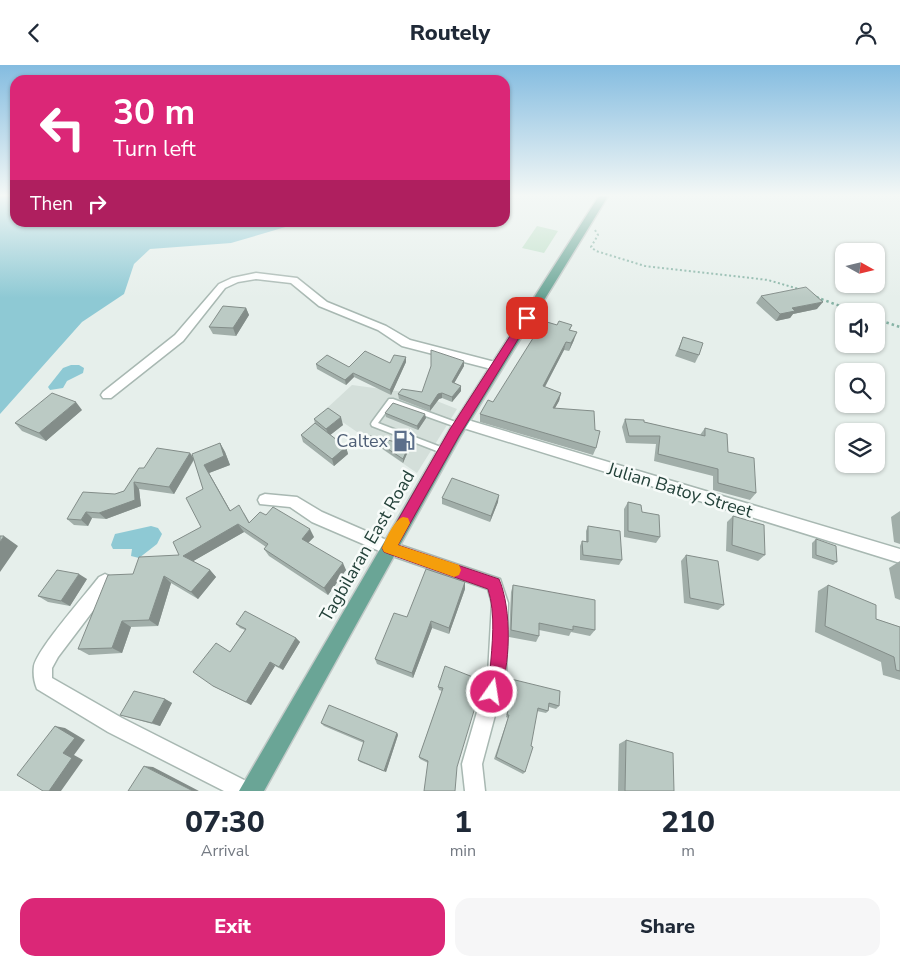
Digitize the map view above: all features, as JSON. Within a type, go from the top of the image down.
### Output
[{"type":"main road","name":"Tagbilaran East Road","points":[[251,791],[444,451],[495,366],[583,230]]},
{"type":"street","points":[[106,395],[178,338],[222,286],[235,280],[256,277],[294,280],[323,304],[382,328],[406,343],[495,366]]},
{"type":"street","name":"Julian Batoy Street","points":[[460,424],[900,556]]},
{"type":"street","points":[[264,500],[292,501],[317,517],[389,548],[494,583],[500,603],[498,674],[472,764],[475,791]]},
{"type":"street","points":[[104,582],[52,651],[43,666],[42,683],[115,725],[245,791]]},
{"type":"lane","points":[[444,451],[374,424],[391,401],[460,424]]},
{"type":"path","points":[[592,230],[596,231],[598,235],[591,247],[596,251],[645,266],[768,280],[800,290]]},
{"type":"path","points":[[809,293],[835,304]]},
{"type":"path","points":[[885,322],[900,327]]},
{"type":"shaded area","name":"Caltex","points":[[352,385],[419,394],[457,409],[417,473],[325,410]]},
{"type":"green space","points":[[534,230],[558,231],[544,253],[522,248]]},
{"type":"water","points":[[0,230],[276,230],[231,243],[150,249],[134,264],[124,294],[82,322],[0,414]]},
{"type":"water","points":[[79,365],[84,368],[83,373],[67,381],[63,388],[50,390],[48,387],[63,368]]},
{"type":"water","points":[[151,526],[158,528],[162,534],[157,544],[139,558],[131,556],[132,549],[113,549],[111,545],[115,534]]},
{"type":"building","points":[[806,287],[823,302],[792,308],[795,311],[780,314],[761,296]]},
{"type":"building","points":[[223,306],[246,308],[233,328],[209,327]]},
{"type":"building","points":[[559,321],[572,325],[569,330],[577,332],[571,343],[566,342],[543,386],[561,393],[553,408],[594,411],[595,430],[600,431],[596,448],[480,414],[488,400],[493,402],[535,335],[538,336],[547,322],[557,325]]},
{"type":"building","points":[[683,337],[703,343],[699,355],[679,349]]},
{"type":"building","points":[[431,350],[464,361],[452,382],[461,386],[452,397],[442,393],[438,394],[430,406],[398,394],[402,389],[422,392],[431,366]]},
{"type":"building","points":[[365,351],[390,363],[394,355],[406,357],[390,390],[353,373],[345,380],[316,364],[327,355],[349,367]]},
{"type":"building","points":[[52,393],[76,402],[39,433],[15,423]]},
{"type":"building","points":[[393,403],[425,414],[417,426],[385,413]]},
{"type":"building","points":[[328,408],[341,417],[326,429],[314,419]]},
{"type":"building","points":[[625,419],[644,420],[644,422],[705,436],[705,428],[727,434],[728,452],[754,458],[756,493],[718,483],[718,469],[658,454],[660,436],[629,436]]},
{"type":"building","points":[[315,423],[346,447],[332,459],[301,435]]},
{"type":"building","points":[[370,437],[409,445],[403,459]]},
{"type":"building","points":[[220,443],[224,456],[204,465],[230,511],[239,505],[249,523],[260,512],[266,515],[273,507],[310,529],[302,539],[343,563],[324,588],[264,549],[268,544],[238,524],[183,556],[210,570],[191,592],[164,576],[149,620],[122,621],[112,648],[78,649],[108,575],[133,574],[139,557],[179,555],[173,542],[201,527],[186,498],[203,489],[192,454]]},
{"type":"building","points":[[157,448],[190,453],[169,487],[134,482],[135,500],[99,513],[86,512],[81,520],[67,519],[83,492],[115,494],[124,491],[139,468],[144,468]]},
{"type":"building","points":[[452,478],[499,495],[491,516],[442,498]]},
{"type":"building","points":[[628,502],[641,505],[642,512],[659,515],[660,537],[628,531]]},
{"type":"building","points":[[733,516],[764,525],[765,555],[732,545]]},
{"type":"building","points":[[588,526],[620,531],[622,560],[583,555],[582,541],[588,542]]},
{"type":"building","points":[[816,539],[836,546],[837,562],[816,555]]},
{"type":"building","points":[[686,555],[718,561],[724,605],[690,598]]},
{"type":"building","points":[[426,569],[465,582],[449,628],[431,621],[412,673],[375,659],[394,613],[407,617]]},
{"type":"building","points":[[57,570],[79,574],[61,601],[38,596]]},
{"type":"building","points":[[513,585],[595,600],[595,630],[573,626],[573,630],[539,623],[539,636],[511,630]]},
{"type":"building","points":[[828,585],[876,605],[876,619],[900,627],[900,671],[896,670],[894,657],[825,626]]},
{"type":"building","points":[[245,611],[296,638],[279,667],[270,662],[246,702],[213,686],[193,672],[216,643],[230,652],[246,629],[236,624]]},
{"type":"building","points":[[445,666],[483,681],[457,767],[455,791],[424,791],[428,761],[419,757],[443,688],[438,687]]},
{"type":"building","points":[[511,679],[560,691],[559,706],[549,703],[548,711],[538,708],[531,746],[533,747],[525,772],[496,757],[509,715],[507,715],[512,694],[509,694]]},
{"type":"building","points":[[134,691],[165,699],[152,723],[120,715]]},
{"type":"building","points":[[329,705],[397,733],[384,771],[358,760],[364,741],[321,723]]},
{"type":"building","points":[[55,726],[75,738],[63,753],[72,758],[49,791],[43,791],[17,775]]},
{"type":"building","points":[[626,740],[673,753],[674,791],[625,791]]},
{"type":"building","points":[[144,766],[193,791],[128,791]]},
{"type":"slow traffic","points":[[403,523],[389,548],[454,570]]},
{"type":"place","name":"Caltex","points":[[404,441]]},
{"type":"route","points":[[492,692],[498,674],[500,603],[494,583],[389,548],[454,433],[527,318]]}]
